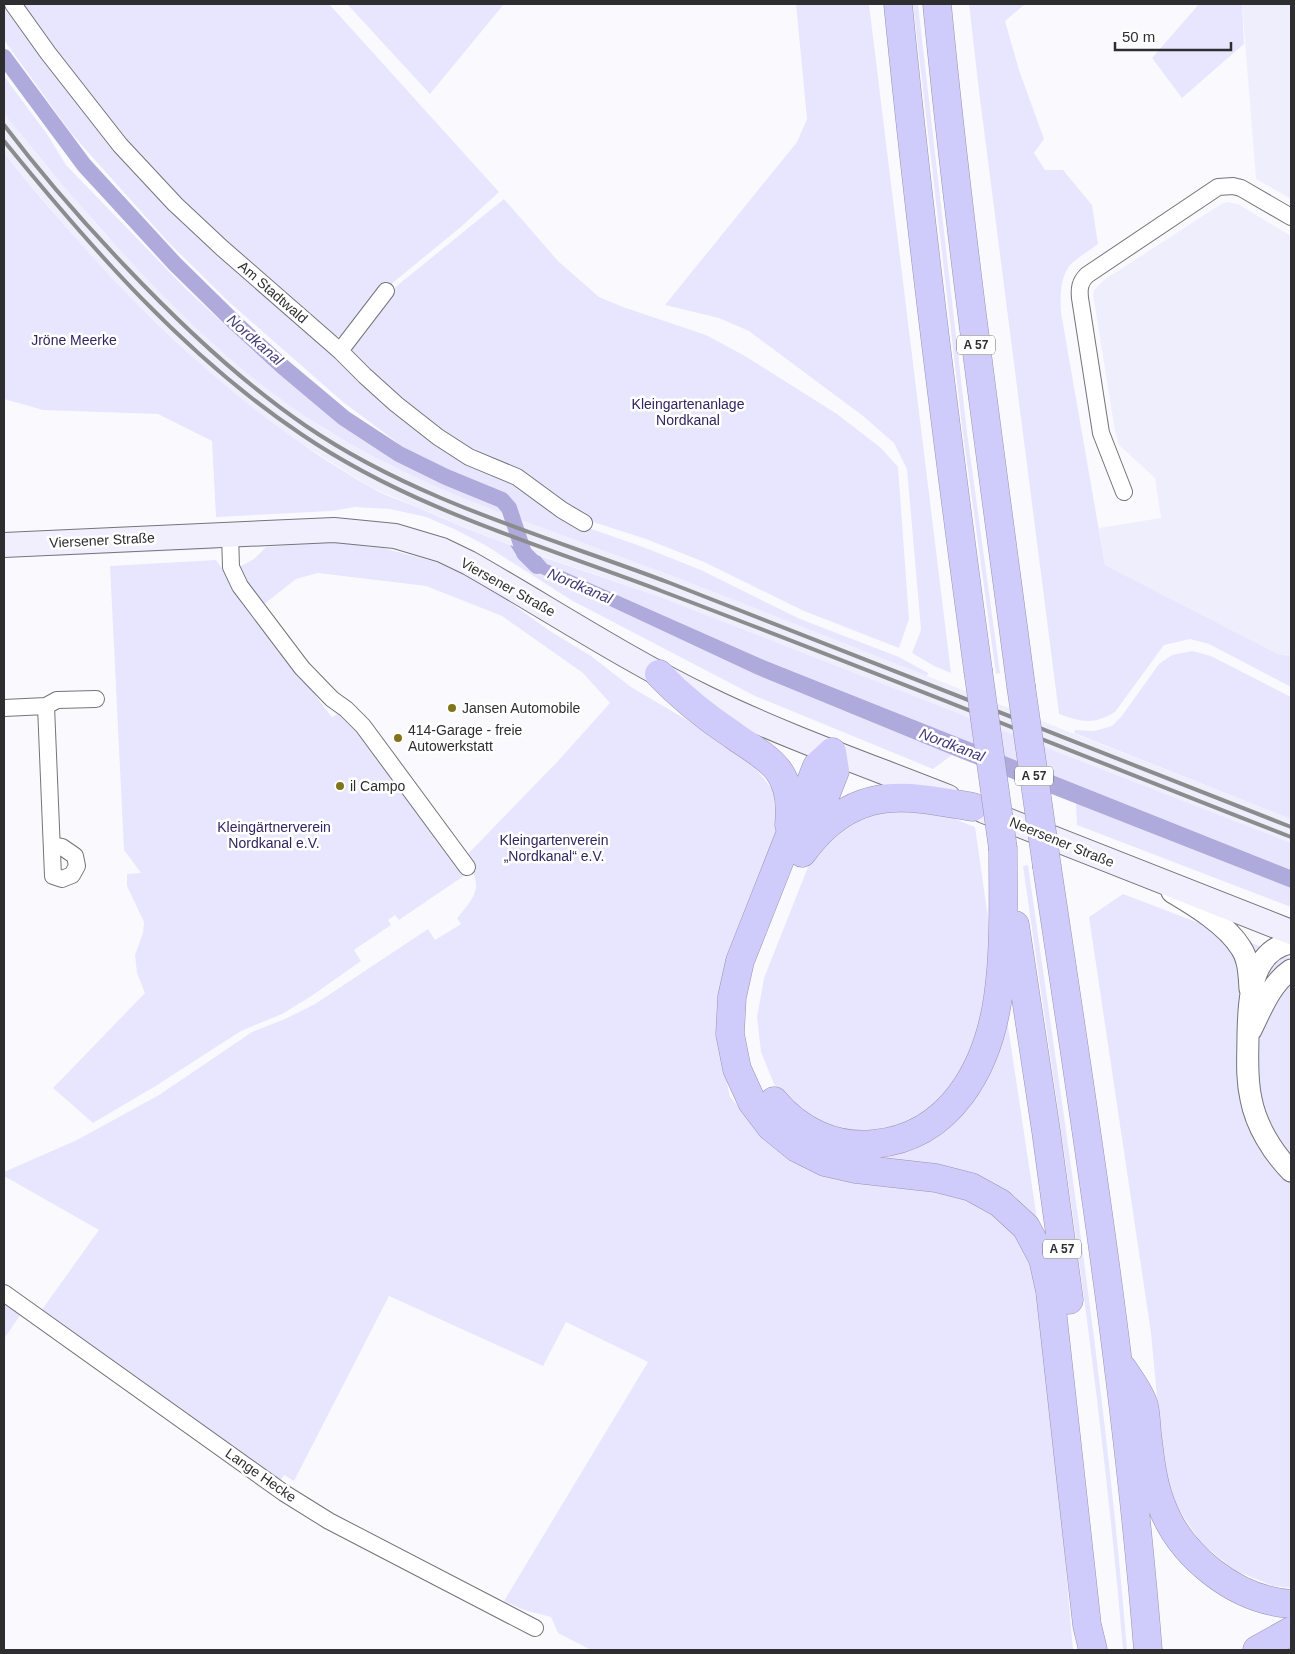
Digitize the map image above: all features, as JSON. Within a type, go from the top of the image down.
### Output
[{"type":"highway","name":"A 57","points":[[898,4],[946,433],[1003,849],[1046,1131],[1077,1362],[1102,1598],[1105,1650]]},
{"type":"highway","name":"A 57","points":[[937,4],[946,99],[1021,686],[1086,1125],[1118,1359],[1148,1650]]},
{"type":"highway","points":[[659,674],[676,692],[760,753],[778,770],[788,790],[794,850],[749,996],[747,1030],[753,1064],[765,1091],[785,1114],[807,1131],[832,1141],[860,1145],[888,1143],[916,1134],[940,1119],[958,1099],[975,1073],[988,1041],[998,998],[1002,946],[1003,849]]},
{"type":"highway","points":[[832,752],[835,771],[740,961],[732,997],[730,1034],[737,1069],[752,1102],[771,1127],[797,1148],[825,1162],[856,1169],[936,1178],[971,1187],[1000,1203],[1026,1227],[1043,1259],[1050,1291],[1087,1625],[1092,1650]]},
{"type":"highway","points":[[794,850],[841,814],[862,804],[883,798],[912,797],[973,807]]},
{"type":"highway","points":[[1118,1359],[1144,1405],[1151,1469],[1161,1505],[1178,1537],[1200,1561],[1226,1582],[1252,1595],[1291,1604]]},
{"type":"highway","points":[[1257,1650],[1291,1631]]},
{"type":"main road","name":"Viersener Straße","points":[[4,545],[334,530],[394,536],[419,542],[442,550],[469,563],[659,674],[763,724],[832,752]]},
{"type":"main road","name":"Neersener Straße","points":[[832,752],[1291,932]]},
{"type":"street","name":"Am Stadtwald","points":[[13,4],[48,53],[120,145],[176,204],[222,248],[340,350],[377,387],[438,437],[470,457],[517,477],[562,510],[584,523]]},
{"type":"street","points":[[1124,492],[1101,433],[1080,298],[1079,289],[1082,281],[1087,275],[1218,187],[1233,186],[1241,188],[1291,217]]},
{"type":"street","points":[[340,350],[386,291]]},
{"type":"street","points":[[230,534],[231,567],[240,586],[302,668],[362,726],[467,867]]},
{"type":"street","points":[[4,708],[46,706],[57,700],[96,699]]},
{"type":"street","points":[[46,706],[53,845]]},
{"type":"street","points":[[1146,876],[1190,903],[1226,930],[1242,948],[1249,970],[1250,994],[1246,1066],[1251,1100],[1263,1133],[1291,1171]]},
{"type":"street","points":[[1250,994],[1259,968],[1268,953],[1281,944],[1291,943]]},
{"type":"street","points":[[1248,1037],[1273,988],[1291,970]]},
{"type":"street","name":"Lange Hecke","points":[[4,1293],[284,1493],[329,1521],[535,1628]]},
{"type":"shaded area","points":[[1242,4],[1291,4],[1291,199],[1256,179]]},
{"type":"shaded area","points":[[4,112],[44,163],[104,233],[200,331],[274,394],[326,430],[366,452],[493,509],[683,580],[1291,819],[1291,843],[660,597],[491,538],[372,488],[299,442],[258,413],[218,381],[131,298],[78,242],[4,153]]},
{"type":"shaded area","points":[[1228,202],[1238,204],[1291,236],[1291,656],[1278,654],[1105,565],[1099,528],[1161,518],[1155,478],[1119,445],[1115,431],[1093,295],[1094,290],[1104,280],[1221,204]]},
{"type":"green space","points":[[4,4],[9,4],[103,130],[398,409],[516,481],[583,526],[701,570],[800,619],[899,657],[928,673],[927,676],[683,580],[519,519],[513,503],[504,494],[445,471],[405,450],[343,402],[229,302],[168,242],[71,133],[4,40]]},
{"type":"green space","points":[[18,4],[329,4],[499,192],[462,226],[384,290],[341,336],[330,337],[212,234],[123,143]]},
{"type":"green space","points":[[347,4],[504,4],[430,94]]},
{"type":"green space","points":[[796,4],[869,4],[951,673],[934,666],[912,653],[921,630],[907,469],[894,443],[863,416],[749,331],[719,318],[665,305],[797,142],[807,119]]},
{"type":"green space","points":[[913,4],[918,4],[967,432],[1000,673],[996,674],[963,434]]},
{"type":"green space","points":[[969,4],[1025,4],[1005,21],[1019,70],[1044,139],[1034,153],[1045,170],[1063,170],[1092,205],[1098,244],[1075,260],[1065,273],[1061,293],[1061,312],[1105,565],[1278,654],[1291,656],[1291,687],[1209,644],[1190,639],[1164,645],[1115,712],[1100,719],[1087,721],[1059,714]]},
{"type":"green space","points":[[1199,4],[1242,4],[1244,44],[1182,98],[1152,58]]},
{"type":"green space","points":[[4,76],[47,134],[66,165],[186,289],[275,371],[361,438],[398,460],[442,481],[492,501],[504,514],[414,476],[327,430],[255,380],[221,351],[125,255],[67,190],[11,122],[3,106]]},
{"type":"green space","name":"Jröne Meerke","points":[[4,153],[85,248],[127,294],[172,338],[266,418],[317,454],[382,493],[510,545],[519,559],[539,573],[755,674],[952,755],[933,769],[755,696],[571,600],[485,545],[426,517],[390,509],[355,507],[332,511],[216,517],[212,441],[158,414],[43,410],[4,399]]},
{"type":"green space","name":"Kleingartenanlage Nordkanal","points":[[504,199],[558,261],[599,297],[706,335],[745,356],[837,414],[881,448],[898,467],[909,619],[899,648],[804,611],[704,562],[646,539],[593,522],[566,508],[442,436],[347,350],[388,293]]},
{"type":"green space","name":"Kleingartenverein „Nordkanal“ e.V.","points":[[328,542],[383,548],[440,563],[490,588],[550,631],[591,656],[631,687],[716,737],[753,765],[773,790],[780,817],[774,844],[725,975],[716,1029],[730,1097],[775,1149],[831,1175],[944,1189],[979,1203],[1010,1227],[1028,1256],[1036,1292],[1060,1502],[1073,1650],[591,1650],[558,1633],[551,1617],[524,1610],[504,1601],[648,1362],[566,1322],[543,1366],[389,1296],[294,1481],[284,1475],[280,1482],[41,1311],[99,1230],[4,1176],[4,1172],[77,1140],[159,1095],[252,1032],[285,1019],[315,1004],[428,929],[435,940],[461,924],[457,918],[474,896],[476,889],[471,867],[465,857],[558,761],[610,703],[583,673],[502,616],[426,586],[318,573],[296,579],[263,605],[237,568],[254,559],[266,547]]},
{"type":"green space","points":[[188,544],[219,549],[53,556],[48,550]]},
{"type":"green space","points":[[540,556],[660,597],[1291,843],[1291,870],[764,660],[547,564]]},
{"type":"green space","name":"Kleingärtnerverein Nordkanal e.V.","points":[[216,560],[327,711],[332,717],[341,712],[358,730],[464,870],[465,875],[399,920],[395,915],[388,920],[391,925],[354,950],[361,961],[310,997],[282,1014],[241,1031],[154,1087],[93,1123],[53,1088],[145,993],[137,973],[135,955],[143,933],[144,922],[127,886],[127,874],[141,873],[124,850],[110,566]]},
{"type":"green space","points":[[1192,651],[1211,656],[1291,697],[1291,819],[1074,733],[1075,730],[1094,731],[1112,726],[1121,717],[1159,664],[1172,655]]},
{"type":"green space","points":[[1076,803],[1291,888],[1291,907],[1077,825]]},
{"type":"green space","points":[[935,811],[975,827],[989,924],[990,983],[980,1033],[963,1074],[937,1109],[908,1127],[869,1135],[832,1129],[799,1112],[774,1084],[761,1052],[757,1017],[764,978],[808,867],[833,832],[866,812]]},
{"type":"green space","points":[[1028,865],[1096,1355],[1108,1453],[1127,1650],[1123,1650],[1114,1552],[1091,1355],[1023,866]]},
{"type":"green space","points":[[1123,894],[1291,958],[1291,1588],[1273,1586],[1234,1570],[1201,1543],[1176,1505],[1163,1461],[1151,1333],[1089,917]]},
{"type":"green space","points":[[1006,1013],[1038,1226],[829,1150],[944,1128]]},
{"type":"green space","points":[[4,1300],[23,1311],[4,1339]]},
{"type":"water","points":[[510,545],[540,556],[547,564],[764,660],[1291,870],[1291,888],[952,755],[755,674],[539,573],[519,559]]},
{"type":"waterway","name":"Nordkanal","points":[[4,57],[84,165],[175,264],[233,321],[282,366],[344,418],[399,454],[446,477],[502,500],[509,508],[524,553],[537,566]]},
{"type":"railway","points":[[4,125],[94,233],[190,331],[282,409],[348,452],[392,476],[483,515],[670,583],[1291,827]]},
{"type":"railway","points":[[4,141],[106,260],[179,335],[218,370],[301,434],[387,484],[478,524],[743,622],[1291,837]]},
{"type":"place","name":"Jansen Automobile","points":[[452,708]]},
{"type":"place","name":"414-Garage - freie Autowerkstatt","points":[[398,738]]},
{"type":"place","name":"il Campo","points":[[340,786]]}]
